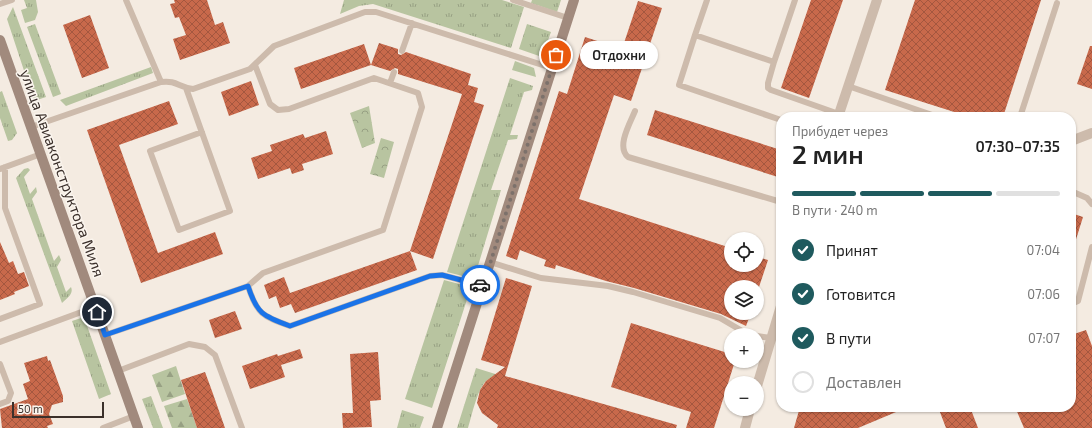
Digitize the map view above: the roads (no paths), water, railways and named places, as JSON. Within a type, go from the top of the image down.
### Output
[{"type":"street","points":[[437,428],[574,0]]},
{"type":"street","points":[[840,112],[877,0]]},
{"type":"street","name":"улица Авиаконструктора Миля","points":[[1,44],[138,428]]},
{"type":"street","points":[[1076,139],[1092,133]]},
{"type":"street","points":[[760,376],[776,322]]},
{"type":"street","points":[[745,428],[748,416]]},
{"type":"lane","points":[[0,4],[12,0]]},
{"type":"lane","points":[[126,0],[161,82]]},
{"type":"lane","points":[[513,0],[568,18]]},
{"type":"lane","points":[[707,0],[679,85],[776,118]]},
{"type":"lane","points":[[795,0],[774,62],[768,88],[829,112]]},
{"type":"lane","points":[[1022,112],[1057,3]]},
{"type":"lane","points":[[31,127],[161,82],[171,80],[186,88],[193,89],[250,69],[274,46],[365,12],[376,12],[552,68]]},
{"type":"lane","points":[[402,51],[412,23]]},
{"type":"lane","points":[[695,35],[774,62]]},
{"type":"lane","points":[[105,335],[248,286],[263,273],[383,230],[422,107],[418,93],[374,78],[289,109],[278,110],[270,104],[255,65]]},
{"type":"lane","points":[[390,84],[394,72]]},
{"type":"lane","points":[[848,86],[923,112]]},
{"type":"lane","points":[[186,88],[202,132],[230,211],[179,230],[150,151],[202,132]]},
{"type":"lane","points":[[635,111],[622,146],[624,154],[628,157],[776,201]]},
{"type":"lane","points":[[0,319],[40,304],[2,208],[2,168],[40,154]]},
{"type":"lane","points":[[1076,193],[1087,198],[1092,204]]},
{"type":"lane","points":[[1076,302],[1078,301],[1092,247]]},
{"type":"lane","points":[[490,262],[541,278],[608,286],[633,292],[720,318],[737,328]]},
{"type":"lane","points":[[248,286],[254,305],[269,319],[290,326],[430,276],[442,275],[483,286]]},
{"type":"lane","points":[[0,342],[95,307]]},
{"type":"lane","points":[[764,337],[771,338]]},
{"type":"lane","points":[[118,371],[189,344],[205,347],[215,355],[242,428]]},
{"type":"lane","points":[[0,364],[11,393],[8,400],[0,404]]},
{"type":"lane","points":[[103,428],[134,416]]},
{"type":"place","name":"Отдохни","points":[[556,55]]}]
